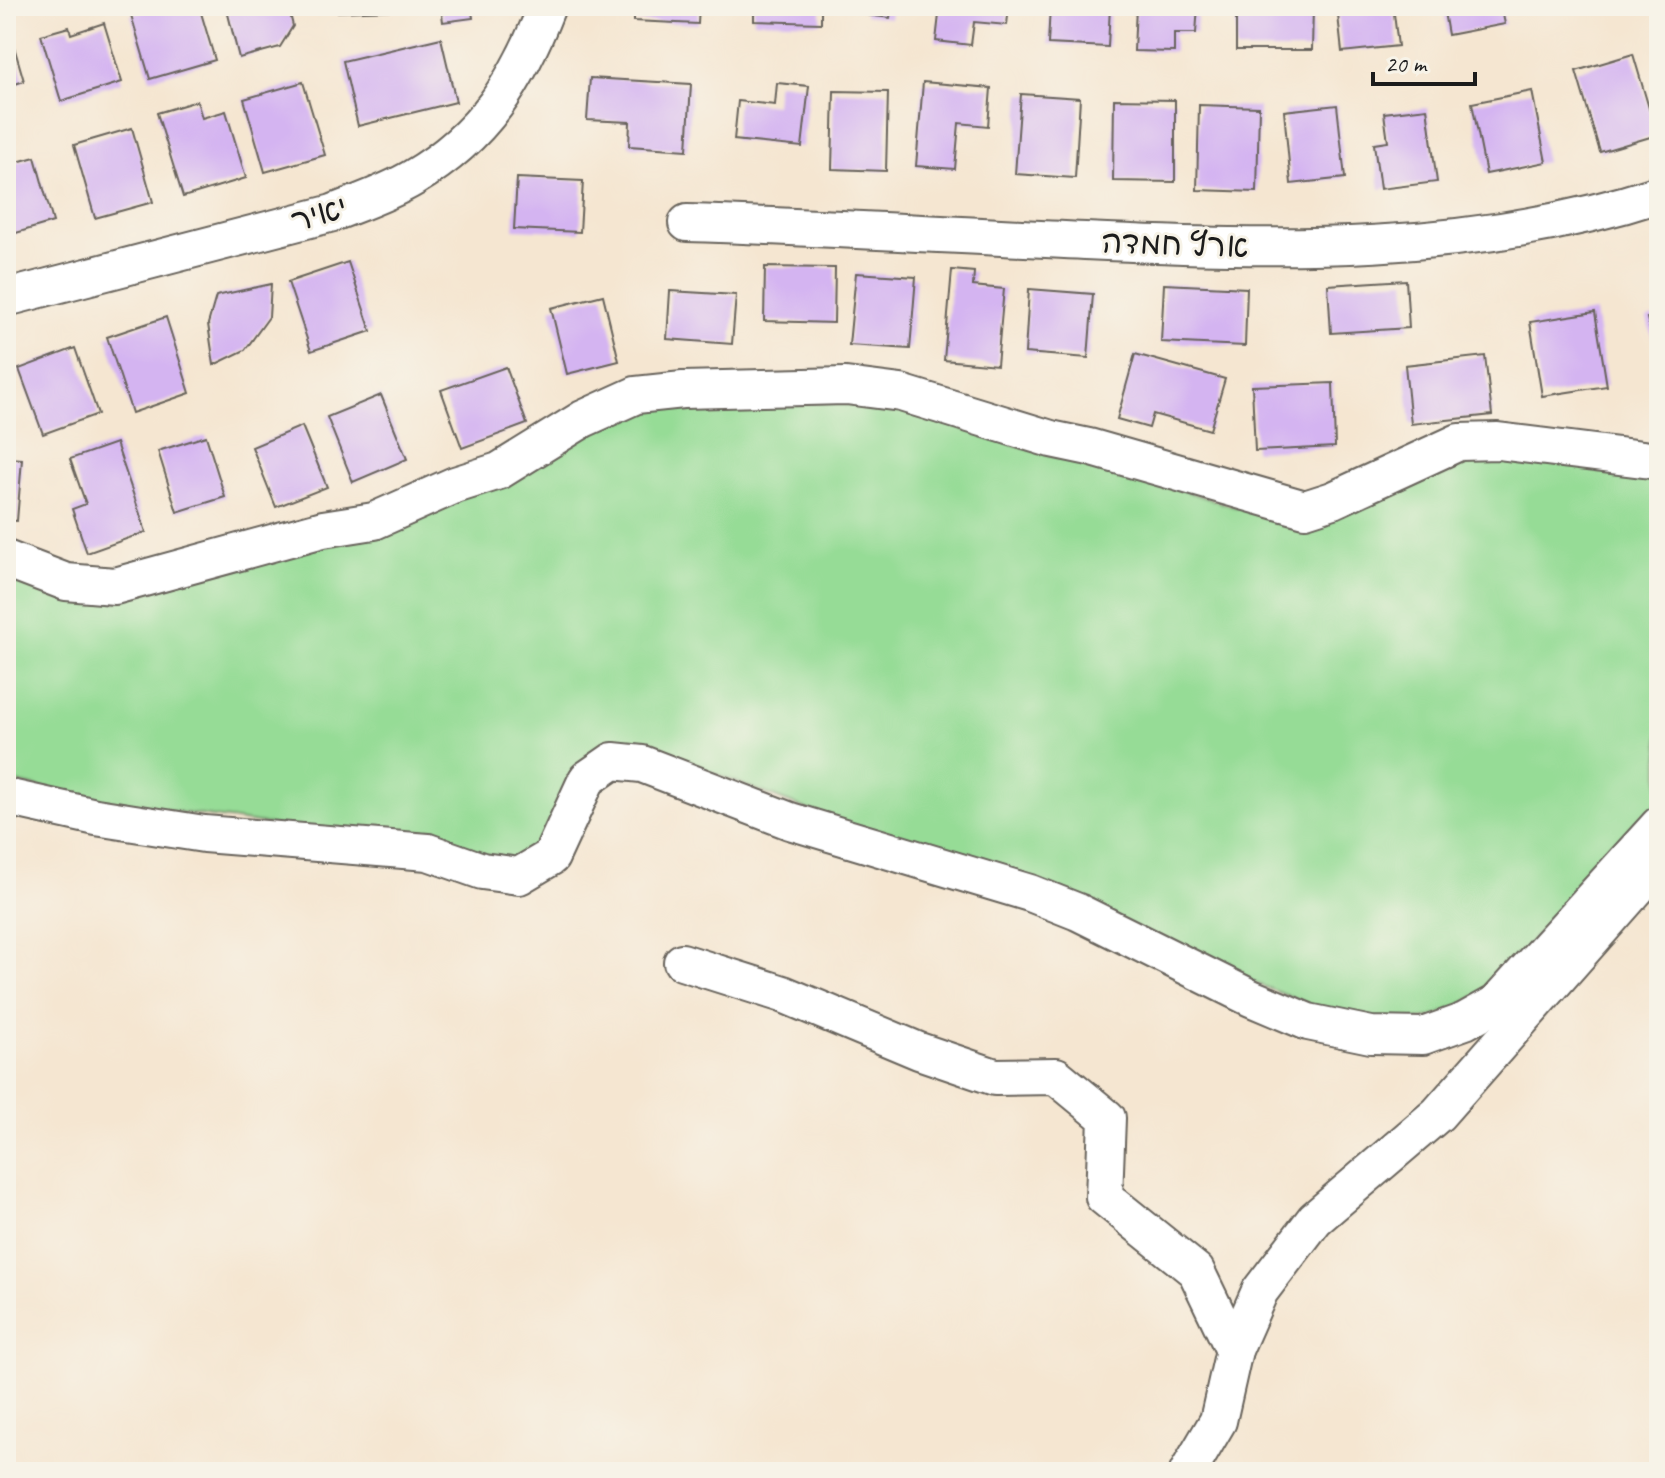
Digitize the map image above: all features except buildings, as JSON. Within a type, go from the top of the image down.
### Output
[{"type":"street","name":"יאיר","points":[[6,298],[333,213],[414,178],[460,145],[497,104],[528,54],[547,6]]},
{"type":"street","name":"ארץ חמדה","points":[[687,223],[1172,245],[1314,247],[1486,235],[1548,225],[1659,194]]},
{"type":"street","points":[[6,559],[66,582],[115,586],[323,529],[374,521],[455,485],[499,471],[583,419],[636,395],[683,390],[846,386],[901,393],[1051,439],[1305,509],[1333,500],[1459,442],[1498,441],[1659,461]]},
{"type":"street","points":[[6,797],[96,817],[204,834],[428,852],[482,871],[519,876],[551,857],[587,779],[613,761],[642,764],[790,821],[1030,893],[1078,912],[1251,998],[1308,1022],[1371,1035],[1423,1036],[1465,1021],[1497,1003],[1659,825]]},
{"type":"street","points":[[1188,1472],[1218,1421],[1234,1350],[1260,1291],[1315,1219],[1438,1114],[1659,863]]},
{"type":"street","points":[[682,962],[783,994],[919,1051],[995,1077],[1056,1076],[1107,1118],[1104,1197],[1196,1271],[1234,1350]]},
{"type":"green space","points":[[845,402],[898,409],[1235,507],[1462,458],[1497,456],[1659,477],[1659,801],[1487,990],[1436,1016],[1405,1021],[1314,1006],[646,747],[538,846],[516,859],[99,801],[6,780],[6,575],[116,602],[590,433],[640,410]]}]
